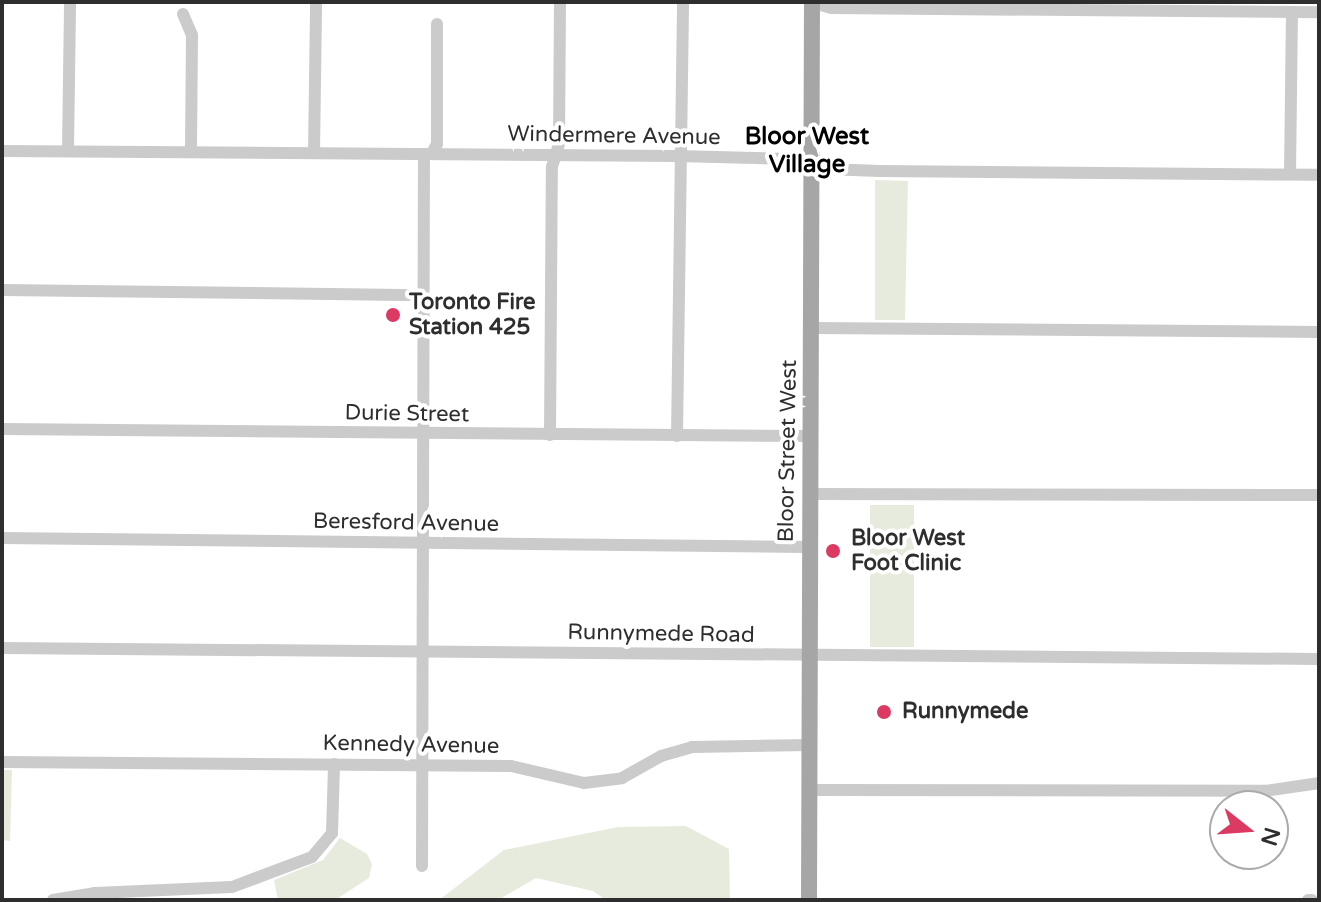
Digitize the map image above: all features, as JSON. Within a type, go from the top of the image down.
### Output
[{"type":"main road","name":"Bloor Street West","points":[[809,900],[812,2]]},
{"type":"street","points":[[68,150],[70,2]]},
{"type":"street","points":[[550,435],[552,154],[559,144],[560,2]]},
{"type":"street","points":[[677,436],[677,156],[683,146],[683,2]]},
{"type":"street","points":[[812,2],[831,8],[1319,12]]},
{"type":"street","points":[[314,153],[316,3]]},
{"type":"street","points":[[1290,174],[1292,12]]},
{"type":"street","points":[[183,14],[192,35],[191,152]]},
{"type":"street","points":[[422,866],[423,295],[428,154],[437,144],[437,24]]},
{"type":"street","name":"Windermere Avenue","points":[[2,151],[677,156],[793,159],[810,164],[880,171],[1319,175]]},
{"type":"street","points":[[2,290],[423,295]]},
{"type":"street","points":[[812,328],[1319,332]]},
{"type":"street","name":"Durie Street","points":[[2,429],[811,436]]},
{"type":"street","points":[[811,494],[1319,495]]},
{"type":"street","name":"Beresford Avenue","points":[[2,538],[809,547]]},
{"type":"street","name":"Runnymede Road","points":[[2,648],[1319,659]]},
{"type":"street","name":"Kennedy Avenue","points":[[2,762],[511,766],[584,783],[622,778],[661,756],[692,747],[810,745]]},
{"type":"street","points":[[53,900],[95,893],[232,887],[312,857],[332,833],[334,764]]},
{"type":"street","points":[[810,790],[1265,791],[1319,783]]},
{"type":"shaded area","points":[[875,180],[908,181],[905,320],[875,320]]},
{"type":"shaded area","points":[[870,505],[914,505],[914,647],[870,647]]},
{"type":"shaded area","points":[[2,770],[12,770],[10,841],[2,840]]},
{"type":"shaded area","points":[[686,826],[729,849],[730,900],[606,900],[593,891],[536,878],[498,900],[439,900],[504,850],[618,827]]},
{"type":"shaded area","points":[[340,838],[367,854],[372,864],[369,878],[335,900],[278,900],[274,880],[323,860]]},
{"type":"place","name":"Toronto Fire Station 425","points":[[393,315]]},
{"type":"place","name":"Bloor West Foot Clinic","points":[[833,551]]},
{"type":"place","name":"Runnymede","points":[[884,712]]},
{"type":"district","name":"Bloor West Village","points":[[807,151]]}]
